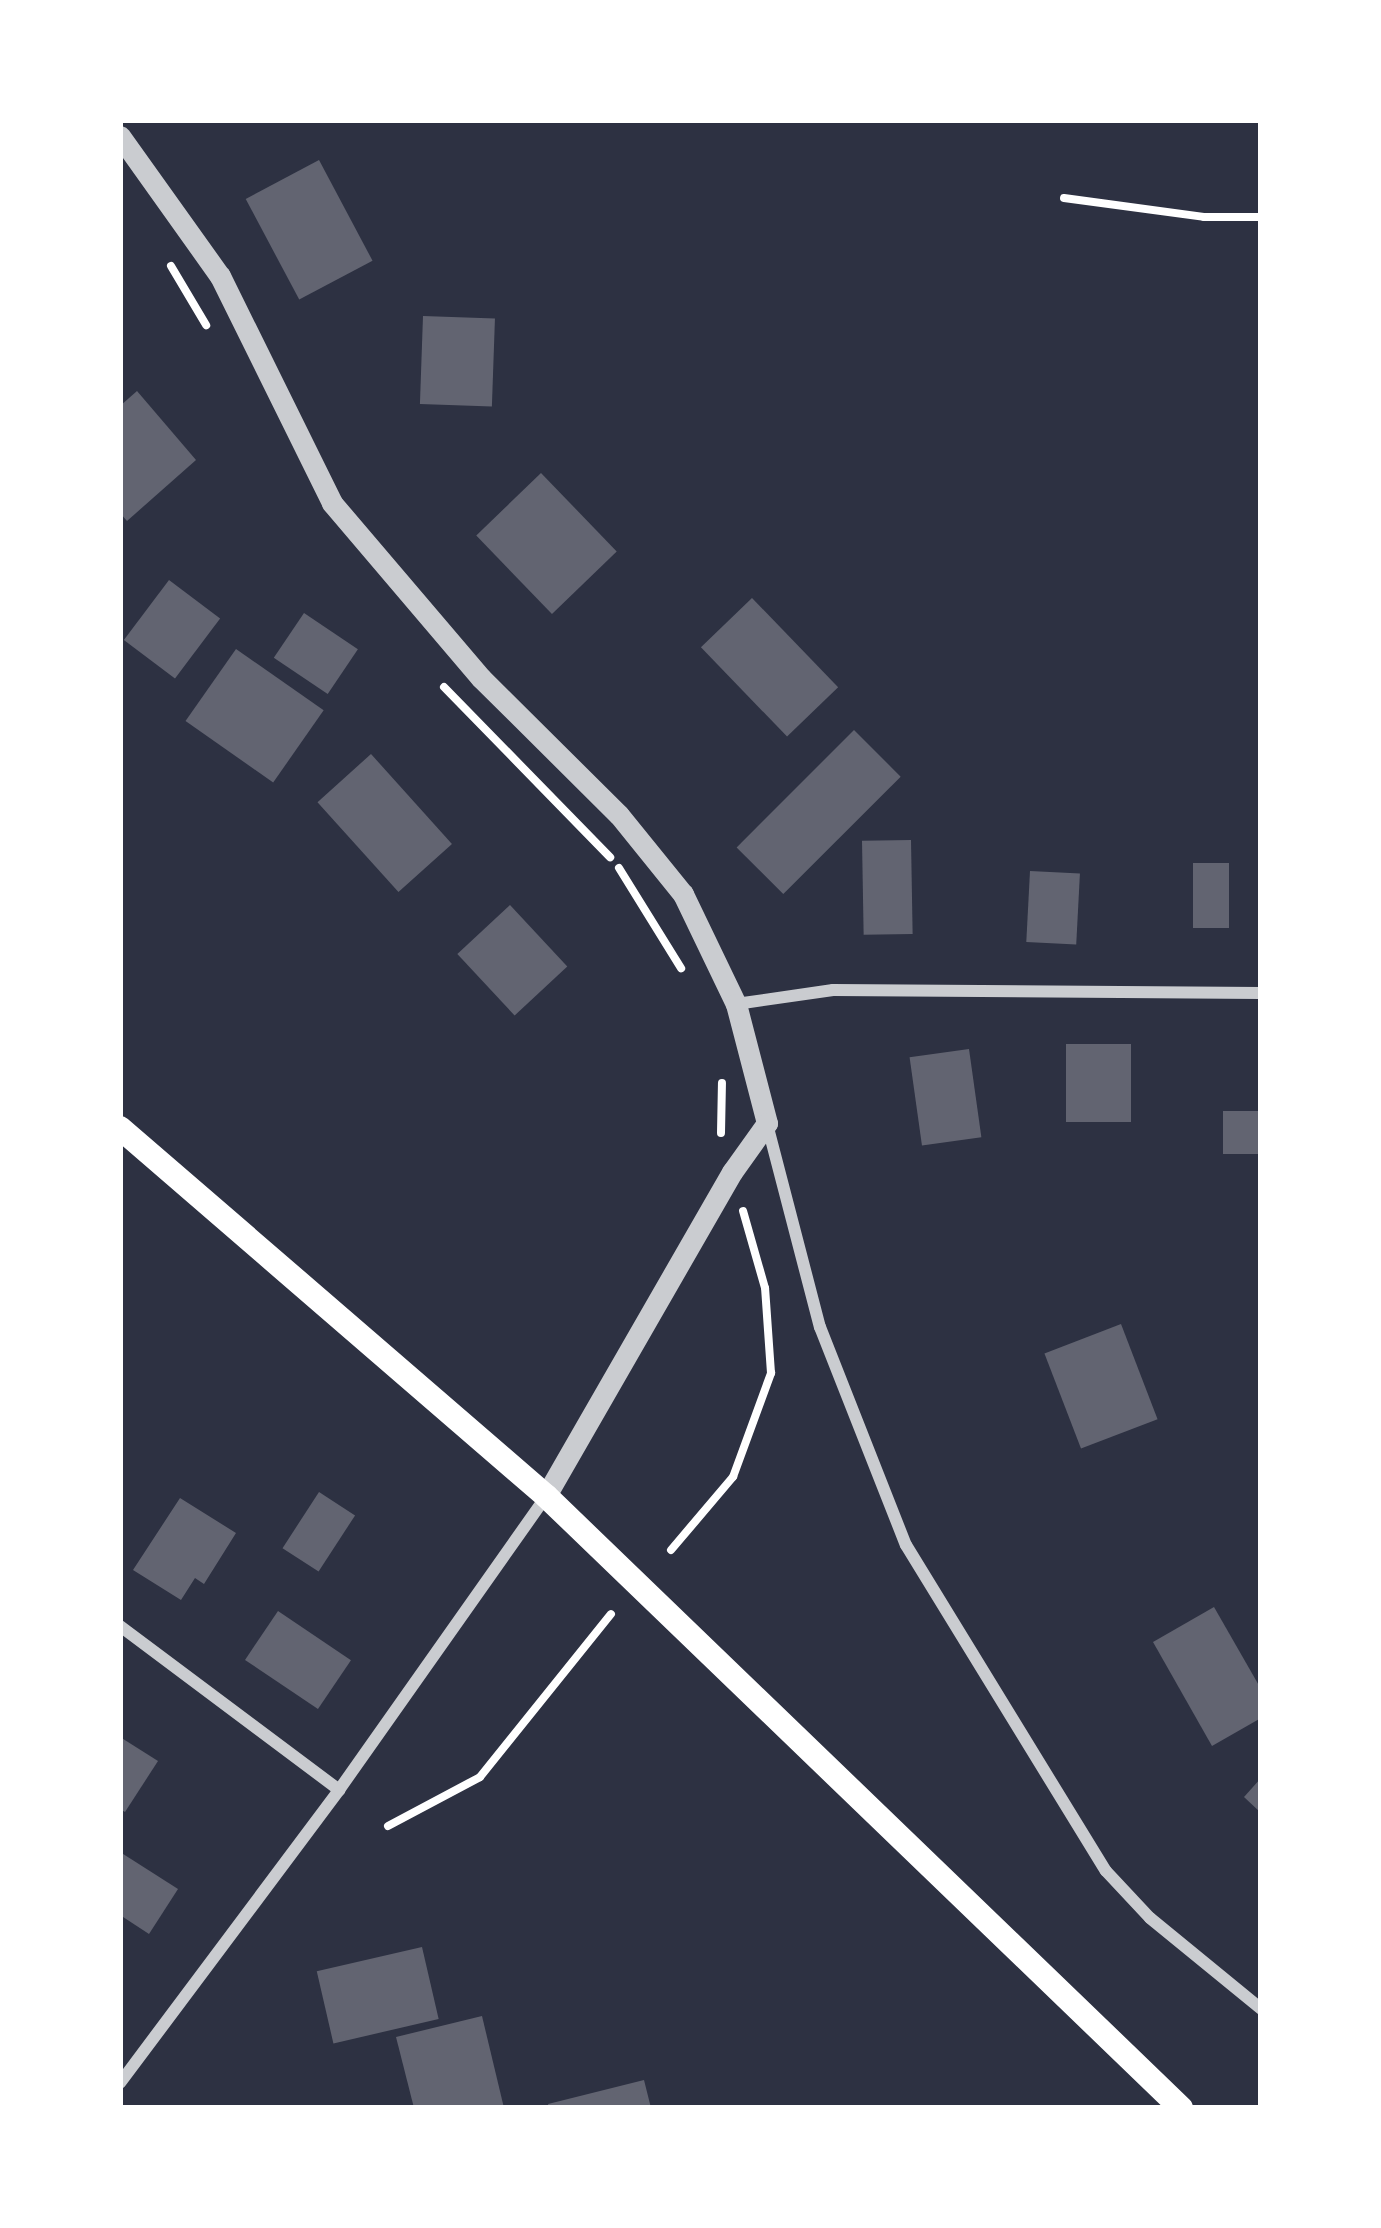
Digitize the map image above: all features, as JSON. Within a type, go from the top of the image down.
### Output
[{"type":"main road","points":[[120,1128],[546,1496],[1181,2108]]},
{"type":"street","points":[[120,136],[220,275],[332,503],[481,678],[619,815],[683,894],[736,1004],[820,1327],[907,1545],[1106,1871],[1150,1918],[1261,2009]]},
{"type":"street","points":[[736,1004],[833,991],[1261,992]]},
{"type":"street","points":[[120,2083],[339,1790],[546,1496],[732,1172],[767,1123]]},
{"type":"street","points":[[120,1626],[339,1790]]},
{"type":"path","points":[[1064,198],[1204,217],[1261,218]]},
{"type":"path","points":[[160,250],[209,329]]},
{"type":"path","points":[[430,670],[615,862],[690,982]]},
{"type":"path","points":[[671,1550],[734,1477],[771,1373],[765,1288],[721,1135],[723,1087],[718,1068]]},
{"type":"path","points":[[388,1826],[480,1777],[611,1614]]},
{"type":"building","points":[[319,160],[373,261],[299,300],[246,199]]},
{"type":"building","points":[[423,316],[495,319],[492,406],[420,404]]},
{"type":"building","points":[[137,391],[196,460],[127,521],[120,513],[120,406]]},
{"type":"building","points":[[541,473],[617,551],[552,614],[476,536]]},
{"type":"building","points":[[169,580],[220,619],[175,678],[124,640]]},
{"type":"building","points":[[752,598],[838,687],[787,737],[701,647]]},
{"type":"building","points":[[304,613],[358,649],[328,694],[274,658]]},
{"type":"building","points":[[236,649],[324,710],[273,782],[186,721]]},
{"type":"building","points":[[854,730],[901,777],[783,894],[737,847]]},
{"type":"building","points":[[371,754],[452,844],[398,892],[317,802]]},
{"type":"building","points":[[911,840],[913,934],[864,935],[862,841]]},
{"type":"building","points":[[1193,863],[1229,863],[1229,928],[1193,928]]},
{"type":"building","points":[[1030,871],[1080,874],[1076,945],[1026,942]]},
{"type":"building","points":[[510,905],[567,966],[515,1016],[457,954]]},
{"type":"building","points":[[1066,1044],[1131,1044],[1131,1122],[1066,1122]]},
{"type":"building","points":[[969,1049],[981,1137],[922,1145],[910,1057]]},
{"type":"building","points":[[1223,1111],[1261,1111],[1261,1154],[1223,1154]]},
{"type":"building","points":[[1121,1324],[1158,1419],[1081,1449],[1044,1353]]},
{"type":"building","points":[[319,1492],[355,1515],[319,1572],[283,1548]]},
{"type":"building","points":[[180,1498],[236,1533],[204,1584],[195,1578],[181,1600],[133,1570]]},
{"type":"building","points":[[1214,1607],[1261,1689],[1261,1718],[1212,1746],[1153,1642]]},
{"type":"building","points":[[278,1611],[351,1660],[318,1709],[245,1660]]},
{"type":"building","points":[[120,1737],[158,1761],[125,1812],[120,1809]]},
{"type":"building","points":[[1261,1778],[1261,1813],[1244,1797]]},
{"type":"building","points":[[120,1852],[178,1889],[149,1934],[120,1915]]},
{"type":"building","points":[[422,1947],[439,2019],[333,2043],[317,1971]]},
{"type":"building","points":[[482,2016],[504,2108],[414,2108],[396,2037]]},
{"type":"building","points":[[644,2080],[651,2108],[549,2108],[548,2104]]}]
